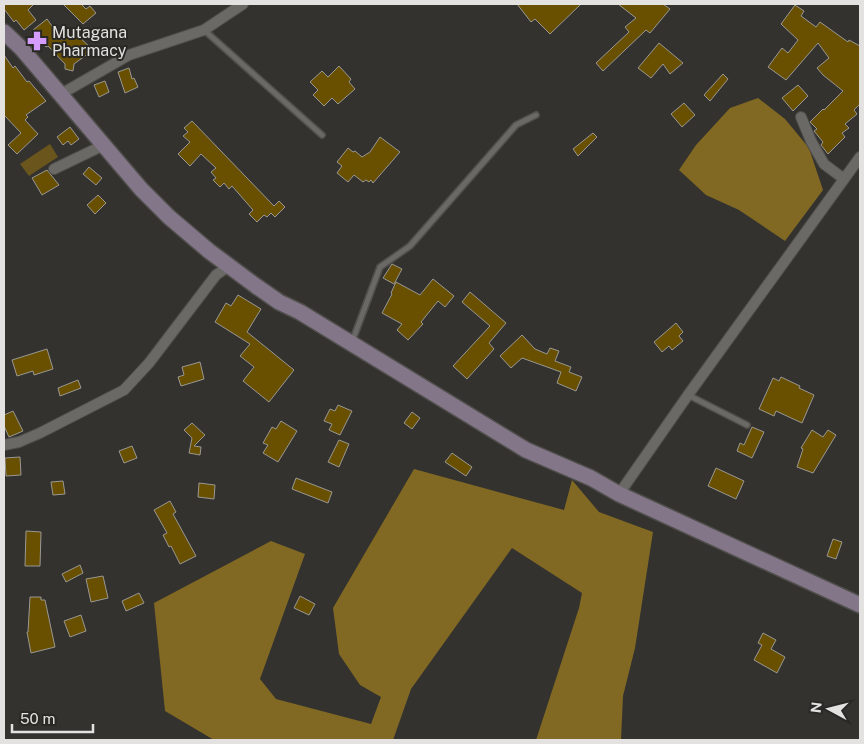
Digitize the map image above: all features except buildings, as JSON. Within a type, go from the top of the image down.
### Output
[{"type":"street","points":[[61,94],[129,56],[204,30],[243,4]]},
{"type":"street","points":[[4,32],[21,48],[140,188],[169,217],[229,266],[279,302],[300,312],[526,450],[592,478],[619,494],[860,604]]},
{"type":"street","points":[[801,118],[824,164],[844,179]]},
{"type":"street","points":[[54,169],[104,145]]},
{"type":"street","points":[[619,494],[860,157]]},
{"type":"street","points":[[4,445],[18,442],[40,433],[124,390],[149,363],[216,275],[229,266]]},
{"type":"lane","points":[[204,30],[322,135]]},
{"type":"lane","points":[[352,344],[380,267],[410,246],[516,125],[536,115]]},
{"type":"lane","points":[[688,395],[747,426]]},
{"type":"shaded area","points":[[758,98],[785,119],[809,148],[823,190],[785,241],[739,210],[706,195],[679,170],[696,145],[730,108]]},
{"type":"shaded area","points":[[50,144],[58,157],[29,176],[20,164]]},
{"type":"shaded area","points":[[414,469],[564,510],[572,480],[599,512],[653,532],[635,648],[623,696],[621,740],[536,740],[579,608],[582,593],[512,548],[411,689],[393,740],[214,740],[165,711],[154,603],[271,541],[305,554],[260,679],[276,699],[371,724],[381,697],[360,685],[339,654],[333,608]]},
{"type":"place","name":"Mutagana Pharmacy","points":[[37,41]]}]
